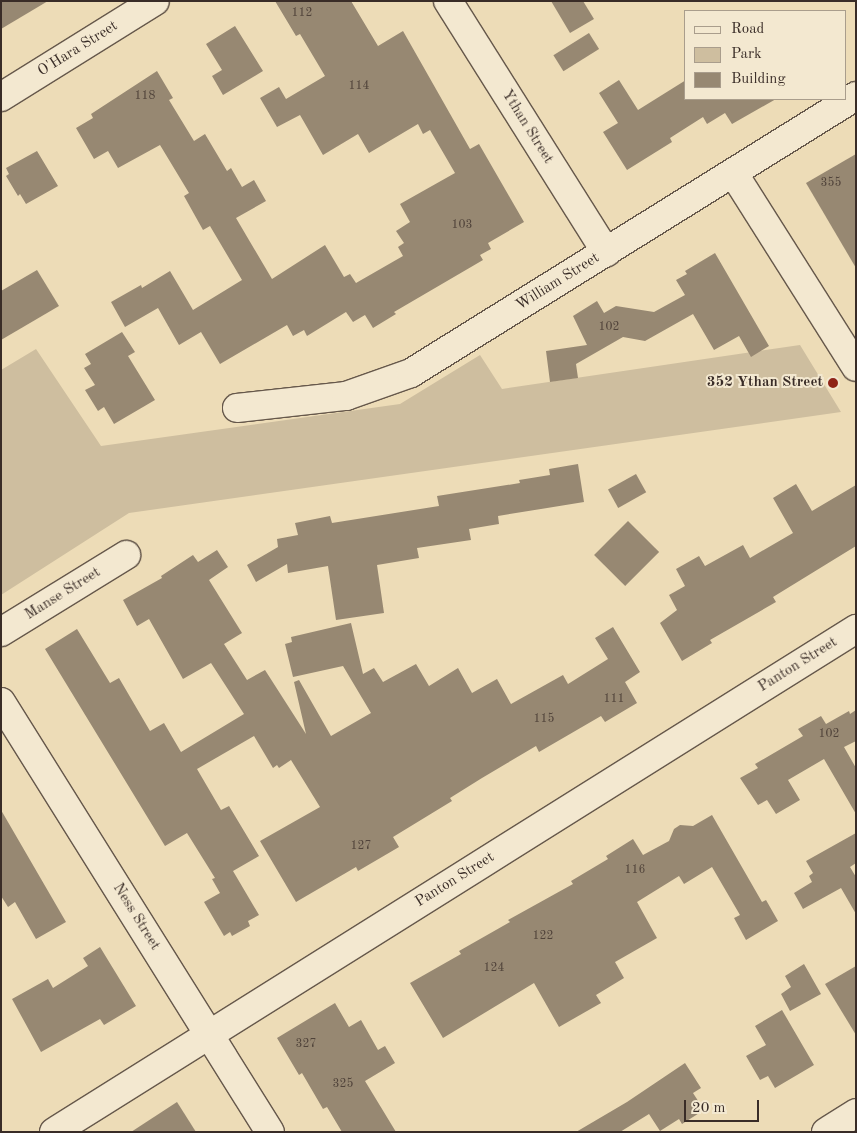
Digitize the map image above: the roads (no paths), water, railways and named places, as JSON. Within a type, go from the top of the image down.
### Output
[{"type":"street","name":"O'Hara Street","points":[[1,97],[155,1]]},
{"type":"street","name":"Ythan Street","points":[[448,1],[606,252]]},
{"type":"street","name":"William Street","points":[[237,408],[346,396],[411,373],[734,174],[856,96]]},
{"type":"street","points":[[734,174],[856,366]]},
{"type":"street","name":"Manse Street","points":[[1,632],[126,555]]},
{"type":"street","name":"Panton Street","points":[[54,1132],[856,628]]},
{"type":"street","name":"Ness Street","points":[[1,702],[270,1132]]},
{"type":"street","points":[[826,1132],[856,1113]]},
{"type":"place","name":"352 Ythan Street","points":[[833,383]]}]
